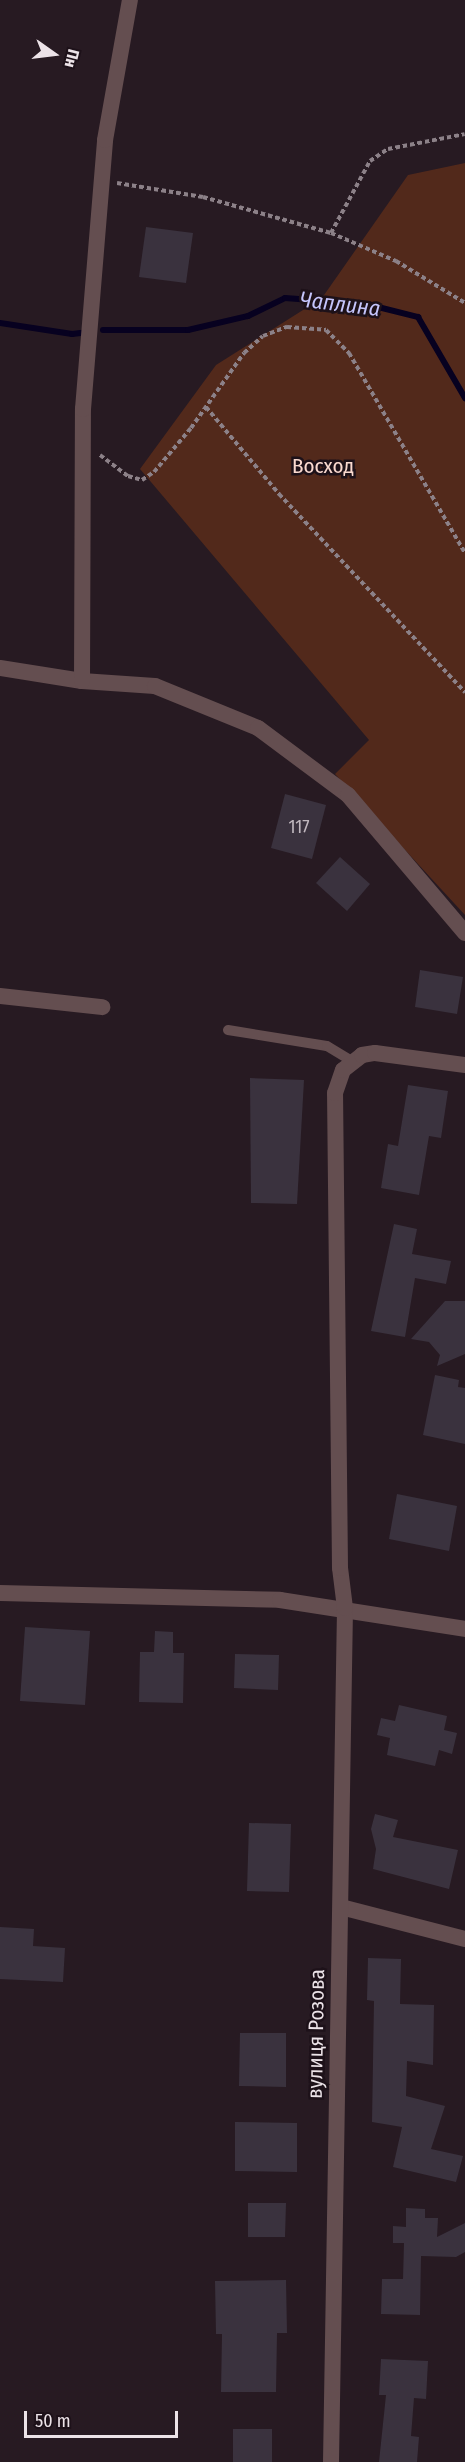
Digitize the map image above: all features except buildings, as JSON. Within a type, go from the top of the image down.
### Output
[{"type":"street","points":[[82,681],[82,442],[105,140],[130,0]]},
{"type":"street","points":[[0,668],[82,681],[155,686],[258,728],[348,795],[465,933]]},
{"type":"street","points":[[0,996],[102,1007]]},
{"type":"street","points":[[351,1061],[375,1053],[465,1065]]},
{"type":"street","name":"вулиця Розова","points":[[331,2462],[345,1608],[340,1568],[335,1093],[340,1076],[351,1061]]},
{"type":"street","points":[[0,1593],[280,1600],[345,1608],[465,1629]]},
{"type":"street","points":[[341,1907],[465,1939]]},
{"type":"lane","points":[[228,1030],[327,1046],[351,1061]]},
{"type":"path","points":[[331,233],[370,161],[388,149],[465,134]]},
{"type":"path","points":[[102,181],[203,197],[331,233],[396,261],[465,303]]},
{"type":"path","points":[[82,442],[121,472],[142,480],[154,472],[206,407],[244,353],[263,336],[287,327],[326,330],[350,353],[465,553]]},
{"type":"path","points":[[206,407],[279,494],[465,692]]},
{"type":"green space","name":"Восход","points":[[465,163],[465,915],[335,774],[369,740],[140,469],[216,365],[322,298],[408,175]]},
{"type":"waterway","name":"Чаплина","points":[[103,330],[188,330],[248,316],[285,298],[366,304],[418,317],[465,398]]},
{"type":"waterway","name":"Чаплина","points":[[0,323],[72,334],[89,332]]}]
